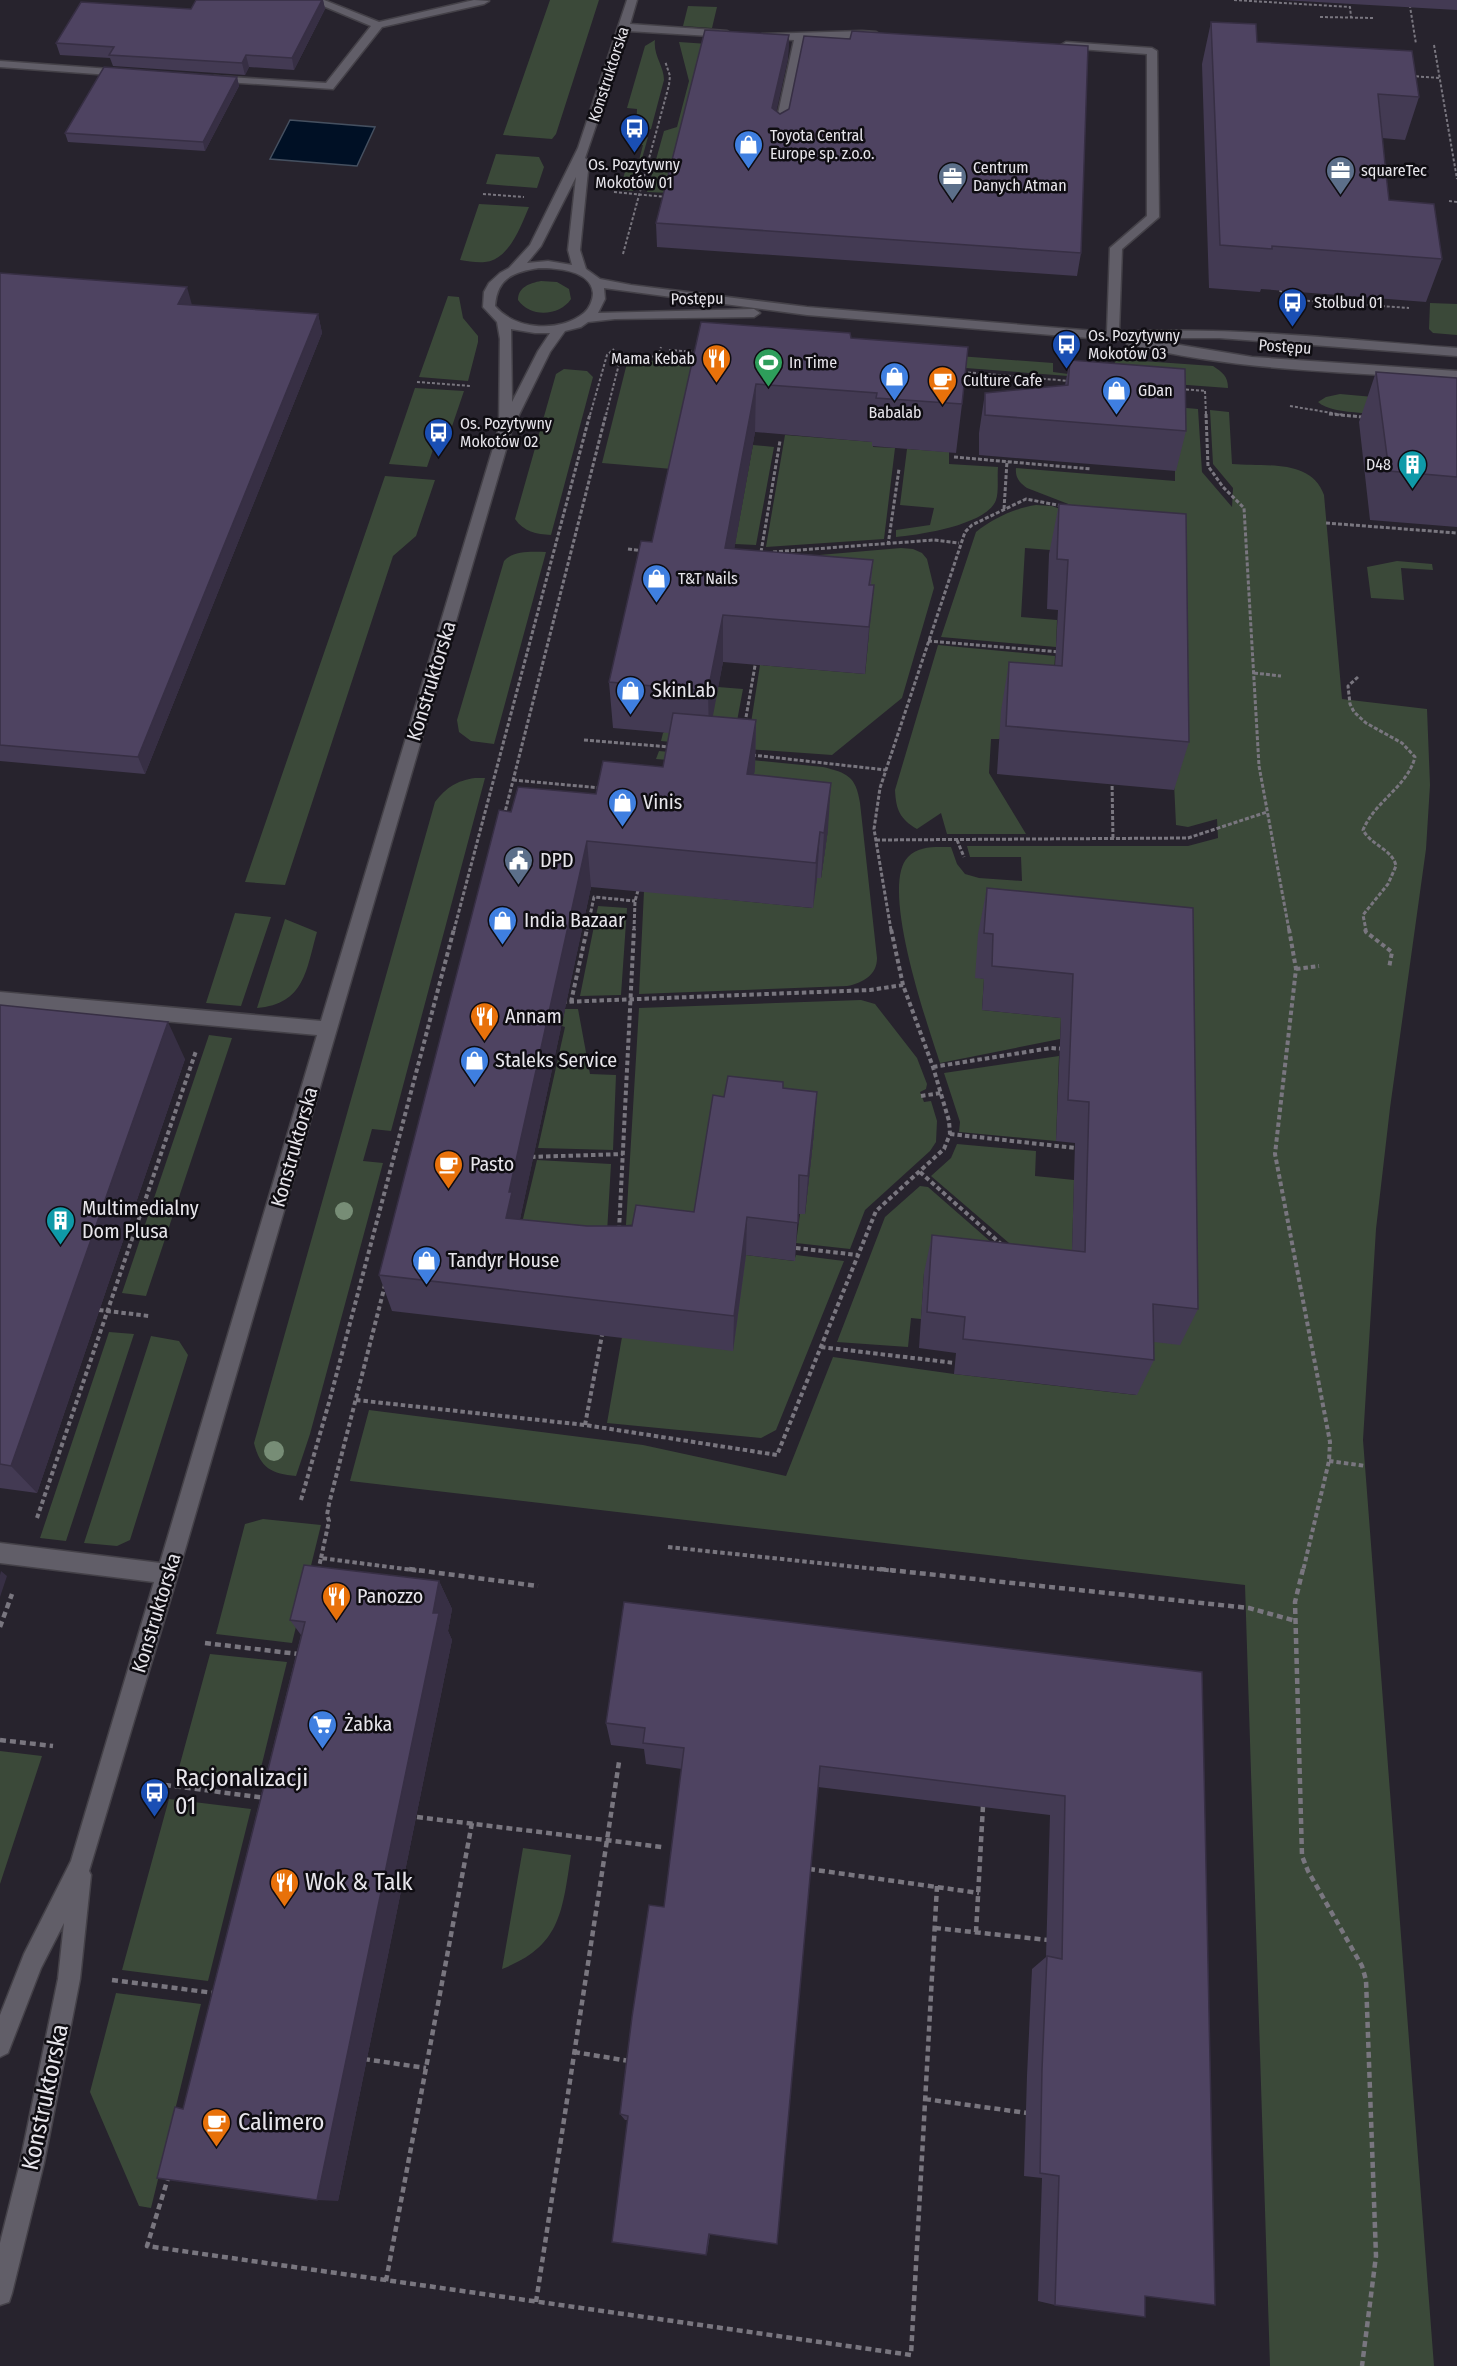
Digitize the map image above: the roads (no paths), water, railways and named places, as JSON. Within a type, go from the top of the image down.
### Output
[{"type":"street","points":[[314,0],[378,25],[484,1]]},
{"type":"street","name":"Konstruktorska","points":[[514,270],[535,246],[584,148],[632,0]]},
{"type":"street","points":[[200,78],[329,87],[378,25]]},
{"type":"street","points":[[623,27],[737,35]]},
{"type":"street","points":[[758,36],[800,38],[848,34],[884,36]]},
{"type":"street","points":[[780,132],[800,38]]},
{"type":"street","points":[[1050,45],[1152,51],[1153,217],[1116,248],[1113,336]]},
{"type":"street","points":[[0,64],[141,74]]},
{"type":"street","name":"Konstruktorska","points":[[581,272],[574,250],[584,148]]},
{"type":"street","points":[[539,264],[554,264],[581,272],[595,282],[599,291],[599,300],[588,318],[576,325],[560,329],[526,329],[503,321],[489,306],[488,296],[493,285],[502,276],[514,270],[539,264]]},
{"type":"street","name":"Postępu","points":[[595,282],[631,289],[807,311],[1113,336],[1168,333],[1246,336],[1457,352]]},
{"type":"street","name":"Postępu","points":[[588,318],[615,315],[807,311]]},
{"type":"street","name":"Konstruktorska","points":[[503,321],[506,339],[505,429]]},
{"type":"street","name":"Konstruktorska","points":[[0,2045],[32,1962],[81,1864],[505,429],[547,346],[560,329]]},
{"type":"street","name":"Postępu","points":[[1113,336],[1165,349],[1248,359],[1457,375]]},
{"type":"street","points":[[1246,336],[1248,359]]},
{"type":"street","points":[[0,999],[328,1029]]},
{"type":"street","points":[[0,1553],[168,1574]]},
{"type":"street","name":"Konstruktorska","points":[[0,2292],[32,2163],[69,1979],[81,1864]]},
{"type":"water","points":[[290,120],[375,127],[357,166],[270,159]]},
{"type":"place","name":"Os. Pozytywny Mokotów 01","points":[[634,154]]},
{"type":"place","name":"Toyota Central Europe sp. z.o.o.","points":[[749,170]]},
{"type":"place","name":"squareTec","points":[[1340,196]]},
{"type":"place","name":"Centrum Danych Atman","points":[[952,202]]},
{"type":"place","name":"Stolbud 01","points":[[1293,328]]},
{"type":"place","name":"Os. Pozytywny Mokotów 03","points":[[1067,370]]},
{"type":"place","name":"Mama Kebab","points":[[716,384]]},
{"type":"place","name":"In Time","points":[[768,388]]},
{"type":"place","name":"Babalab","points":[[895,402]]},
{"type":"place","name":"Culture Cafe","points":[[942,406]]},
{"type":"place","name":"GDan","points":[[1117,416]]},
{"type":"place","name":"Os. Pozytywny Mokotów 02","points":[[439,458]]},
{"type":"place","name":"D48","points":[[1412,490]]},
{"type":"place","name":"T&T Nails","points":[[657,604]]},
{"type":"place","name":"SkinLab","points":[[631,716]]},
{"type":"place","name":"Vinis","points":[[622,828]]},
{"type":"place","name":"DPD","points":[[519,886]]},
{"type":"place","name":"India Bazaar","points":[[503,946]]},
{"type":"place","name":"Annam","points":[[484,1042]]},
{"type":"place","name":"Staleks Service","points":[[474,1086]]},
{"type":"place","name":"Pasto","points":[[449,1190]]},
{"type":"place","name":"Multimedialny Dom Plusa","points":[[61,1246]]},
{"type":"place","name":"Tandyr House","points":[[427,1286]]},
{"type":"place","name":"Panozzo","points":[[336,1622]]},
{"type":"place","name":"Żabka","points":[[323,1750]]},
{"type":"place","name":"Racjonalizacji 01","points":[[154,1818]]},
{"type":"place","name":"Wok & Talk","points":[[284,1908]]},
{"type":"place","name":"Calimero","points":[[217,2148]]}]
